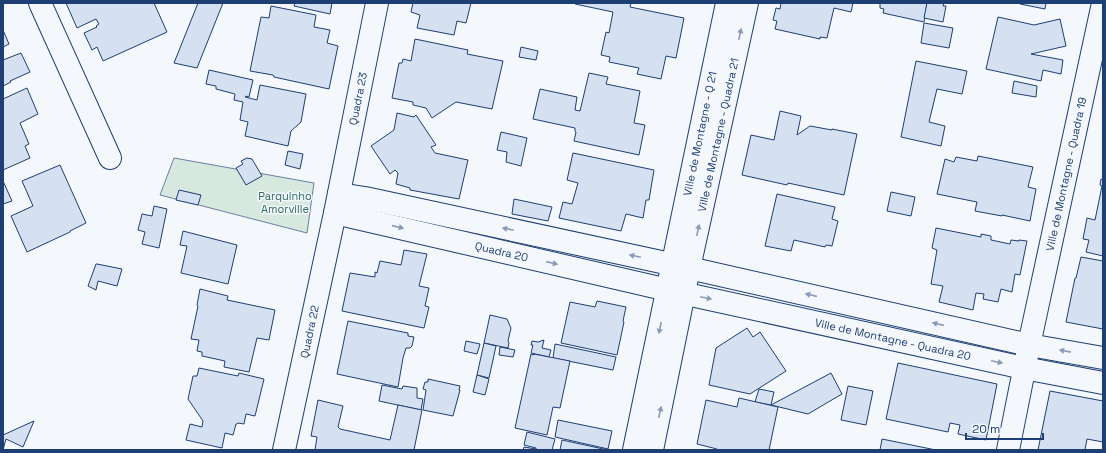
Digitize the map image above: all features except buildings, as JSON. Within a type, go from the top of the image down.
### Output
[{"type":"street","points":[[40,3],[110,158]]},
{"type":"street","name":"Quadra 23","points":[[337,203],[377,3]]},
{"type":"street","name":"Ville de Montagne - Q 21","points":[[681,266],[727,3]]},
{"type":"street","name":"Ville de Montagne - Quadra 21","points":[[681,266],[747,3]]},
{"type":"street","name":"Ville de Montagne - Quadra 19","points":[[1008,450],[1024,368],[1103,3]]},
{"type":"street","name":"Quadra 20","points":[[337,203],[373,200],[681,266]]},
{"type":"street","name":"Quadra 20","points":[[337,203],[676,292]]},
{"type":"street","name":"Quadra 22","points":[[284,450],[337,203]]},
{"type":"street","points":[[652,450],[681,266],[1029,345],[1103,358]]},
{"type":"street","points":[[634,450],[676,292]]},
{"type":"street","name":"Ville de Montagne - Quadra 20","points":[[676,292],[1024,368],[1103,383]]},
{"type":"green space","name":"Parquinho Amorville","points":[[174,158],[314,183],[307,233],[160,195]]}]
